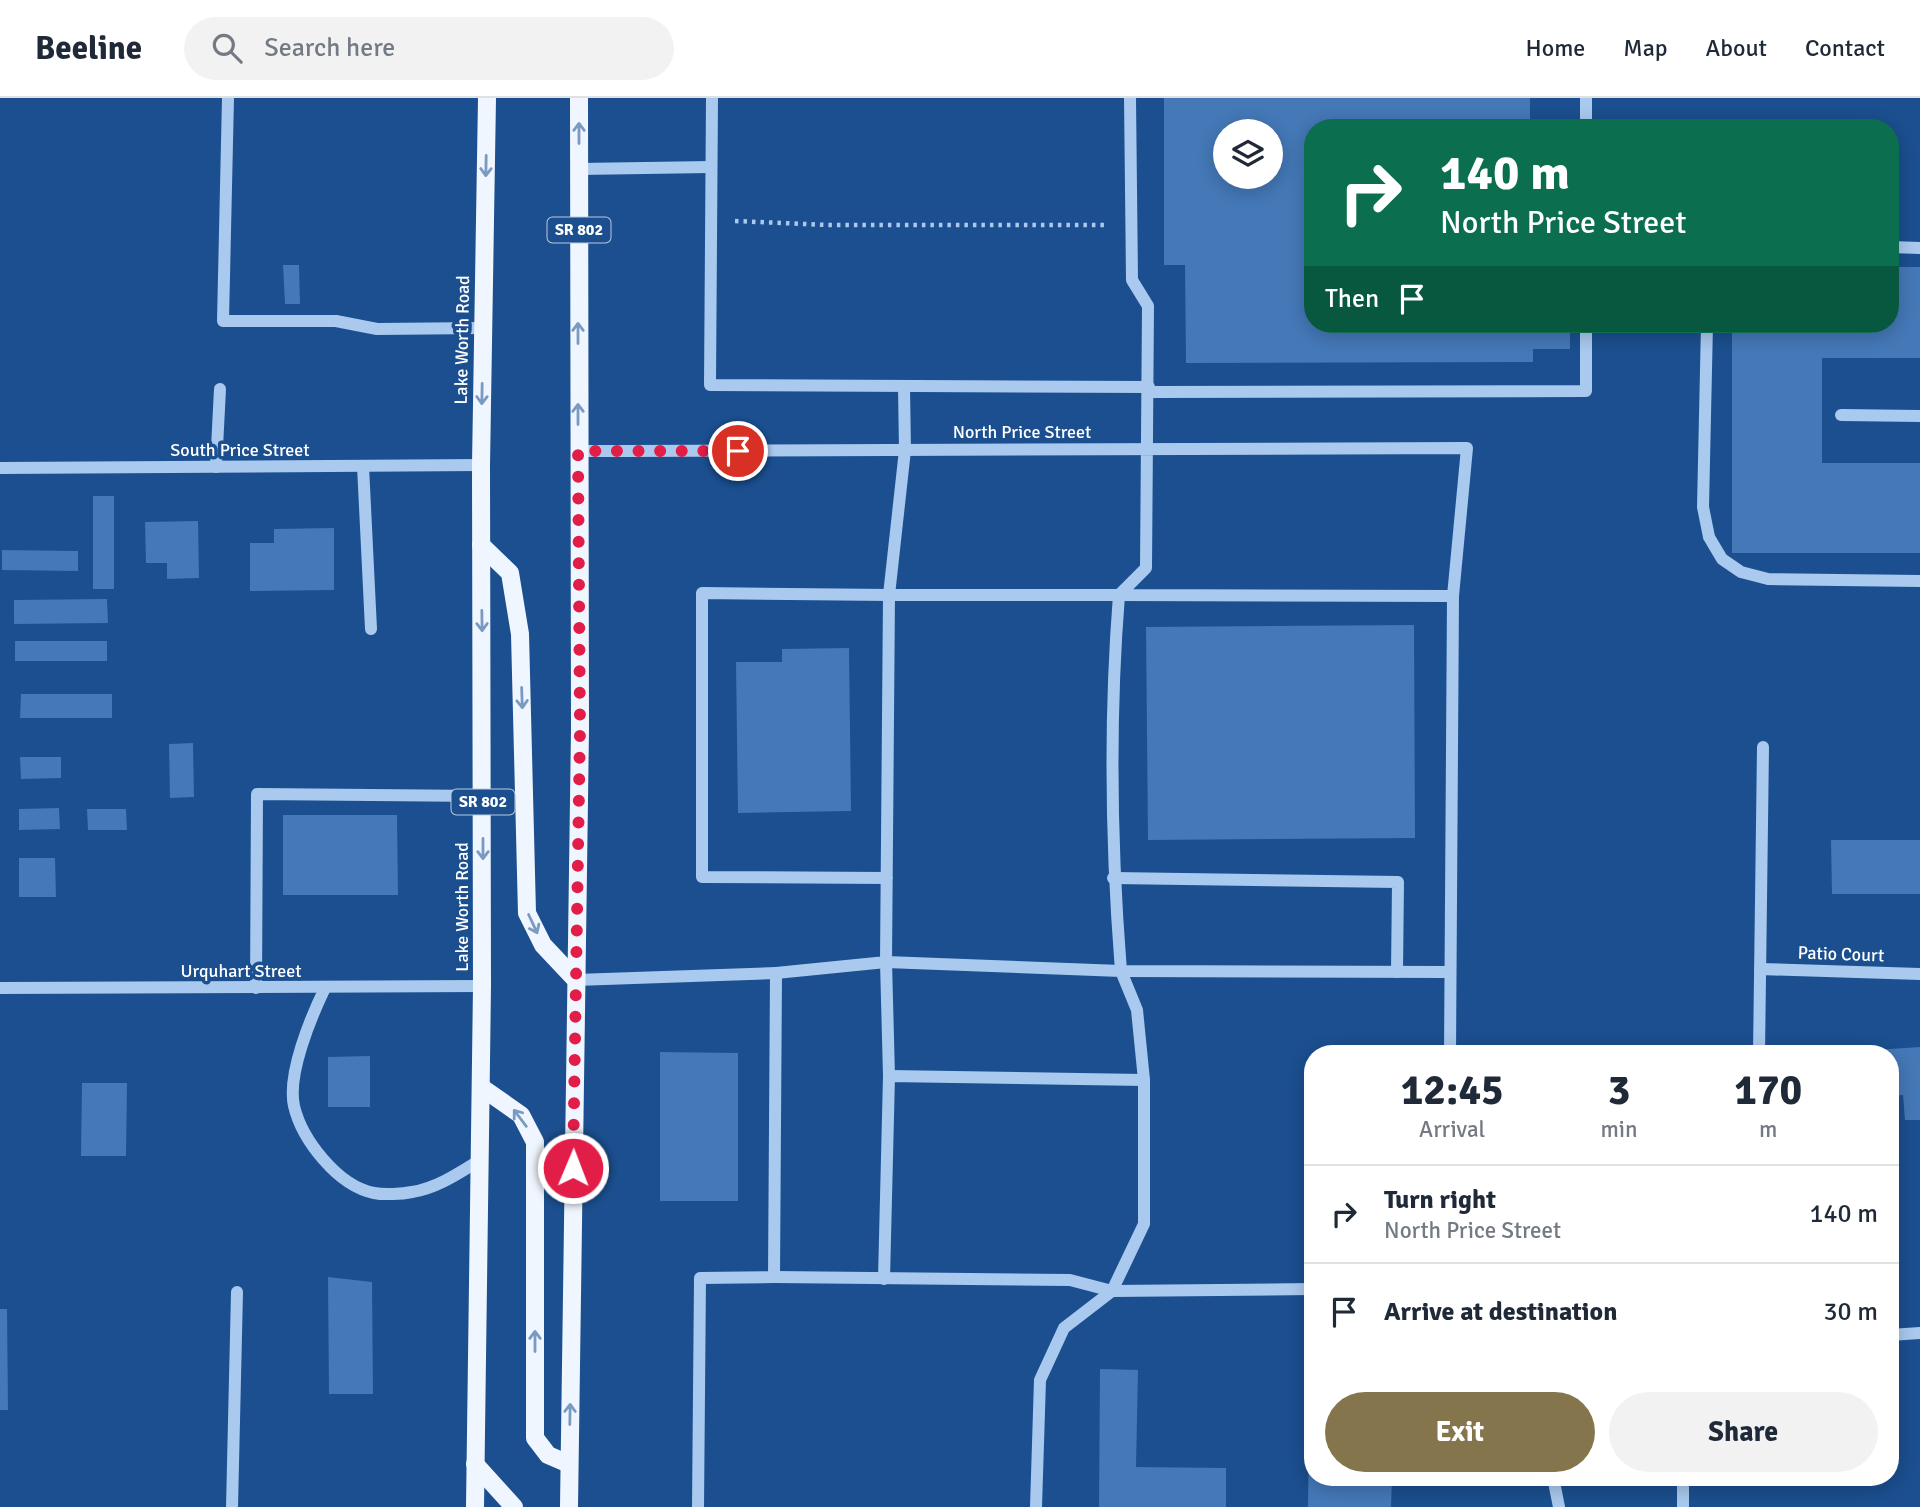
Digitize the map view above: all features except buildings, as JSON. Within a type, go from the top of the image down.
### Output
[{"type":"main road","name":"Lake Worth Road","points":[[475,1507],[482,986],[481,465],[487,98]]},
{"type":"main road","name":"SR 802","points":[[569,1507],[580,729],[579,98]]},
{"type":"main road","points":[[481,544],[510,573],[520,634],[527,913],[542,945],[576,980]]},
{"type":"main road","points":[[481,1087],[521,1115],[535,1142],[535,1438],[548,1455],[569,1464]]},
{"type":"main road","points":[[475,1464],[514,1507]]},
{"type":"street","points":[[228,98],[223,321],[336,321],[377,329],[483,328]]},
{"type":"street","points":[[712,98],[710,385],[1587,391],[1586,333]]},
{"type":"street","points":[[1036,1507],[1040,1380],[1064,1328],[1112,1291],[1144,1224],[1144,1080],[1137,1010],[1121,971],[1114,878],[1112,686],[1119,595],[1146,568],[1149,449],[1148,306],[1132,280],[1130,98]]},
{"type":"street","points":[[1586,98],[1586,119]]},
{"type":"street","points":[[579,169],[711,167]]},
{"type":"street","points":[[1899,247],[1920,248]]},
{"type":"street","points":[[1707,333],[1703,506],[1709,537],[1722,559],[1741,572],[1768,579],[1920,581]]},
{"type":"street","points":[[884,1279],[889,1076],[886,962],[889,595],[905,450],[904,388]]},
{"type":"street","points":[[216,467],[220,389]]},
{"type":"street","points":[[1840,415],[1920,416]]},
{"type":"street","name":"North Price Street","points":[[578,451],[1467,448],[1453,596]]},
{"type":"street","name":"South Price Street","points":[[0,468],[481,465]]},
{"type":"street","points":[[363,466],[371,629]]},
{"type":"street","points":[[887,878],[702,877],[702,593],[1453,596],[1450,1045]]},
{"type":"street","points":[[1759,1045],[1763,747]]},
{"type":"street","points":[[256,988],[257,794],[483,796]]},
{"type":"street","points":[[1114,878],[1398,882],[1397,972]]},
{"type":"street","points":[[576,980],[776,973],[886,962],[1121,971],[1450,972]]},
{"type":"street","name":"Patio Court","points":[[1760,969],[1920,974]]},
{"type":"street","points":[[774,1277],[776,973]]},
{"type":"street","name":"Urquhart Street","points":[[0,988],[482,986]]},
{"type":"street","points":[[325,988],[299,1052],[294,1104],[312,1149],[339,1175],[374,1193],[413,1192],[449,1179],[480,1160]]},
{"type":"street","points":[[889,1076],[1144,1080]]},
{"type":"street","points":[[698,1507],[700,1278],[1070,1280],[1112,1291],[1304,1289]]},
{"type":"street","points":[[232,1507],[237,1292]]},
{"type":"street","points":[[1899,1334],[1920,1332]]},
{"type":"street","points":[[1555,1486],[1559,1507]]},
{"type":"street","points":[[1683,1486],[1683,1507]]},
{"type":"path","points":[[711,213],[738,222],[828,225],[1131,225]]},
{"type":"route","points":[[573,1168],[580,729],[578,451],[738,451]]}]
